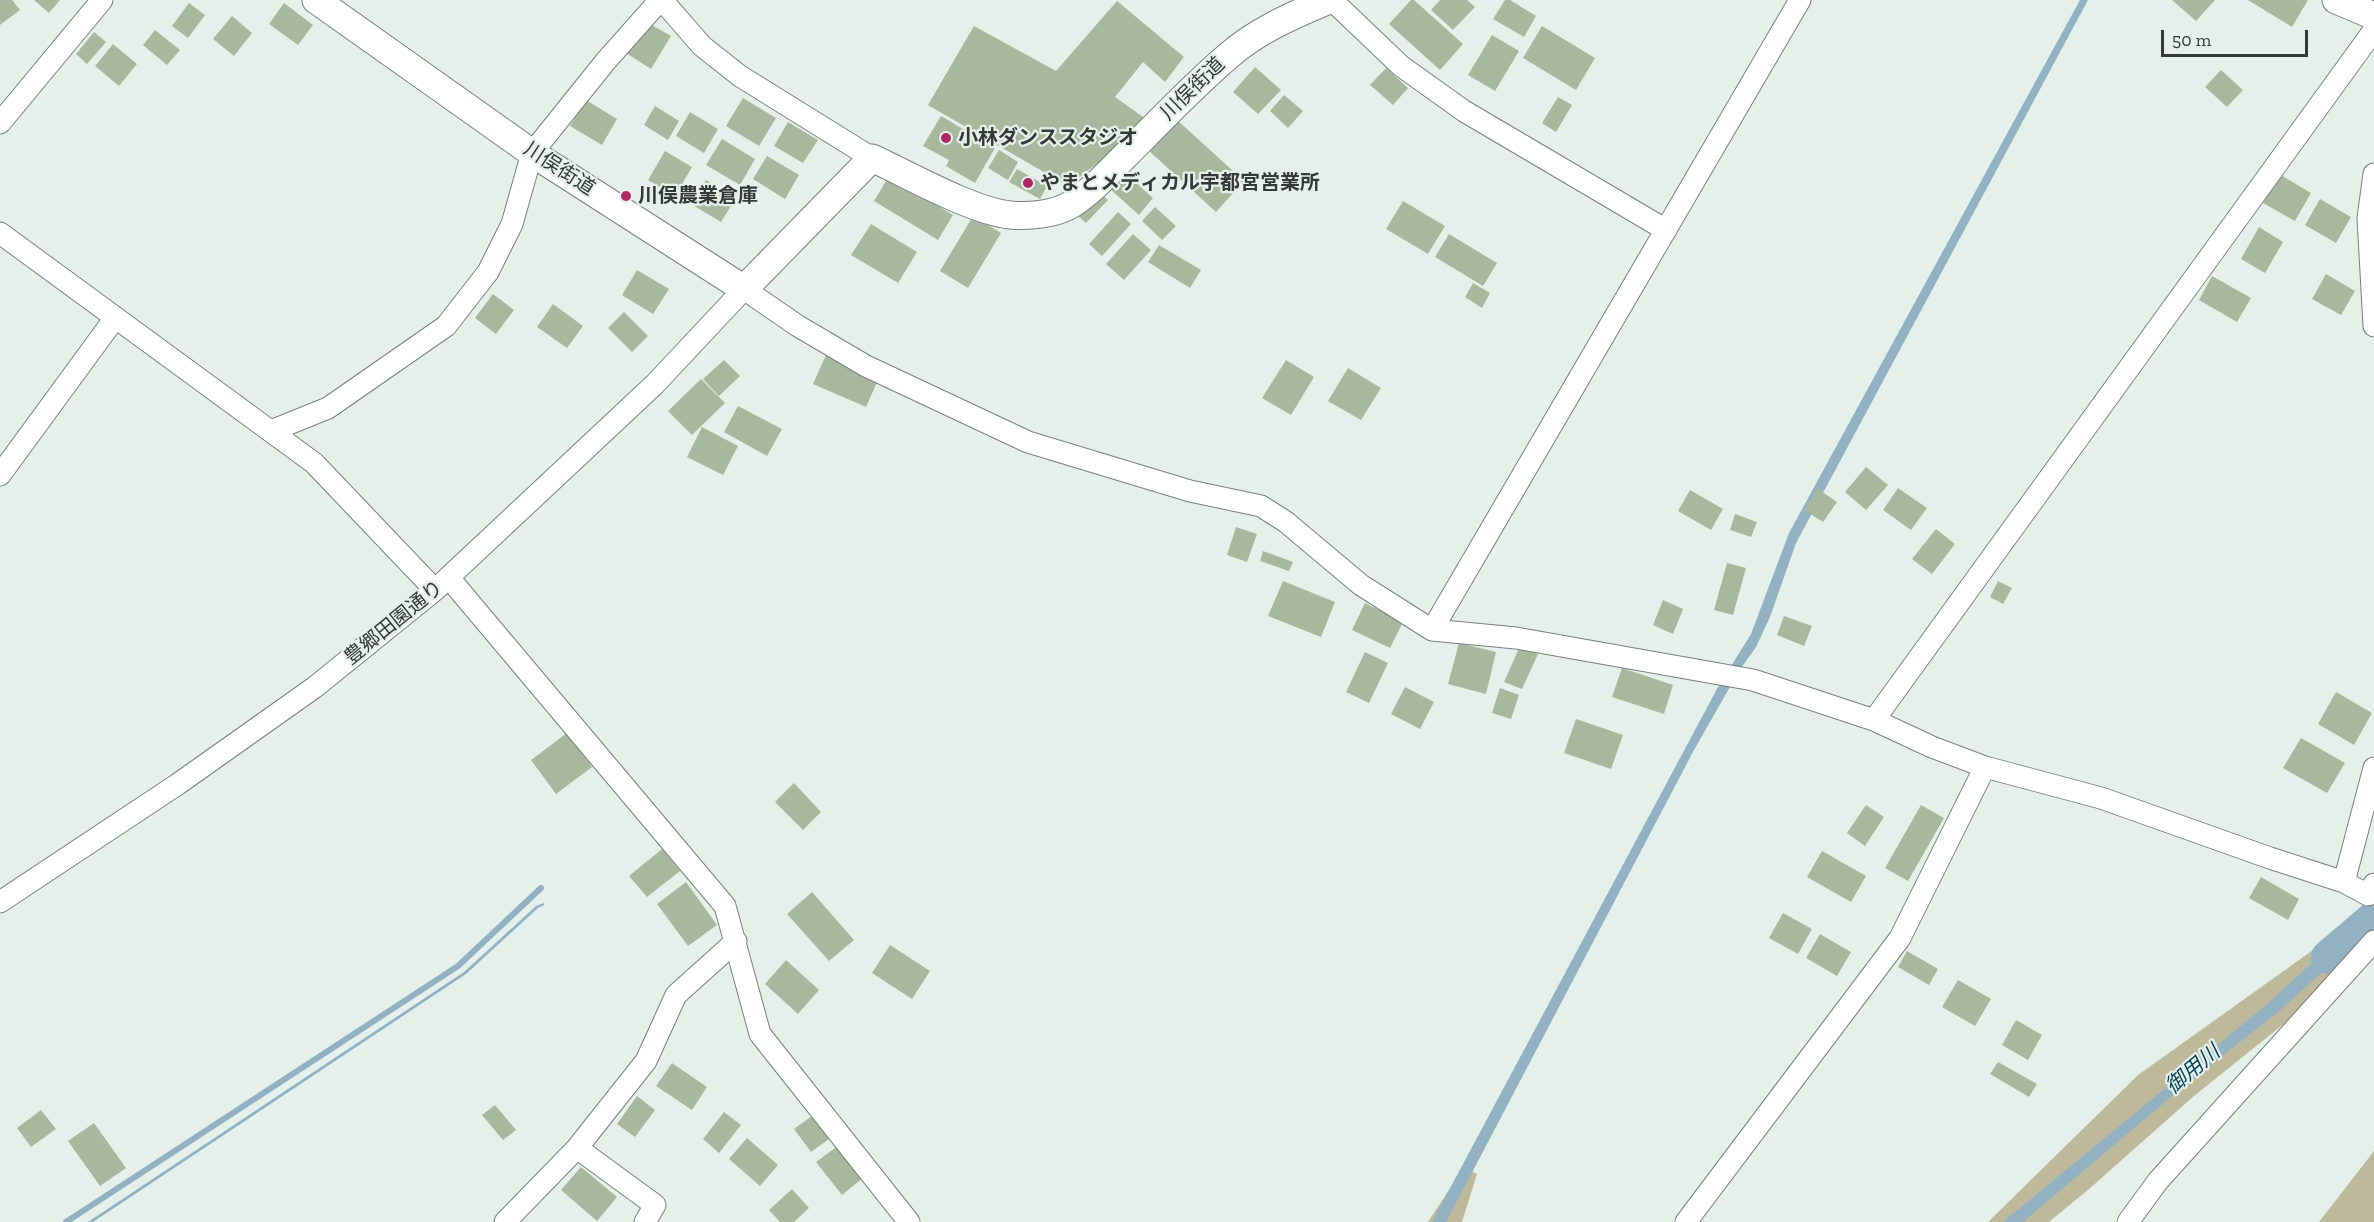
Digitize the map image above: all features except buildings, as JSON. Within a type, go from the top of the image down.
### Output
[{"type":"main road","name":"川俣街道","points":[[316,0],[532,153],[744,289]]},
{"type":"main road","name":"川俣街道","points":[[872,158],[978,206],[1010,215],[1041,214],[1070,205],[1098,183],[1228,56],[1252,37],[1329,0]]},
{"type":"main road","points":[[2336,0],[2374,16]]},
{"type":"main road","points":[[744,289],[872,158]]},
{"type":"street","points":[[0,123],[102,0]]},
{"type":"street","points":[[272,431],[328,408],[446,326],[488,272],[512,224],[532,153],[605,62],[661,0]]},
{"type":"street","name":"川俣街道","points":[[661,0],[702,46],[740,76],[872,158]]},
{"type":"street","points":[[1336,0],[1338,6],[1401,66],[1464,111],[1666,230]]},
{"type":"street","points":[[1432,630],[1800,0]]},
{"type":"street","points":[[1874,720],[2374,30]]},
{"type":"street","points":[[2374,174],[2368,218],[2374,326]]},
{"type":"street","points":[[0,233],[314,463],[442,584],[725,906],[760,1034],[909,1222]]},
{"type":"street","points":[[744,289],[798,326],[866,366],[1028,442],[1190,491],[1261,506],[1286,522],[1361,585],[1432,630],[1516,639],[1754,680],[1874,720],[1932,747],[1985,767],[2101,798],[2344,882],[2367,895],[2374,884]]},
{"type":"street","name":"豊郷田園通り","points":[[0,902],[178,784],[315,687],[442,584],[655,384],[744,289]]},
{"type":"street","points":[[0,475],[115,318]]},
{"type":"street","points":[[1686,1222],[1900,938],[1985,767]]},
{"type":"street","points":[[2344,882],[2374,768]]},
{"type":"street","points":[[505,1222],[577,1148],[646,1060],[676,995],[736,941]]},
{"type":"street","points":[[2128,1222],[2158,1180],[2374,941]]},
{"type":"street","points":[[577,1148],[655,1205],[645,1222]]},
{"type":"shaded area","points":[[2327,940],[2342,952],[2348,966],[2280,1027],[2194,1096],[2089,1189],[2049,1222],[1988,1222],[2138,1075]]},
{"type":"shaded area","points":[[2374,1151],[2374,1222],[2319,1222]]},
{"type":"shaded area","points":[[1464,1167],[1477,1174],[1462,1222],[1428,1222]]},
{"type":"water","points":[[2080,0],[2088,0],[1796,543],[1770,617],[1756,647],[1739,671],[1694,750],[1446,1222],[1432,1222],[1718,687],[1751,634],[1789,533]]},
{"type":"water","points":[[544,903],[466,974],[93,1222],[88,1222],[464,972],[536,906]]},
{"type":"water","points":[[2360,915],[2367,939],[2337,959],[2277,1013],[2185,1085],[2023,1222],[2003,1222],[2265,1006],[2340,937]]},
{"type":"waterway","points":[[66,1222],[458,966],[541,888]]},
{"type":"waterway","name":"御用川","points":[[2328,957],[2374,918]]},
{"type":"place","name":"小林ダンススタジオ","points":[[946,138]]},
{"type":"place","name":"やまとメディカル宇都宮営業所","points":[[1028,183]]},
{"type":"place","name":"川俣農業倉庫","points":[[626,196]]}]
